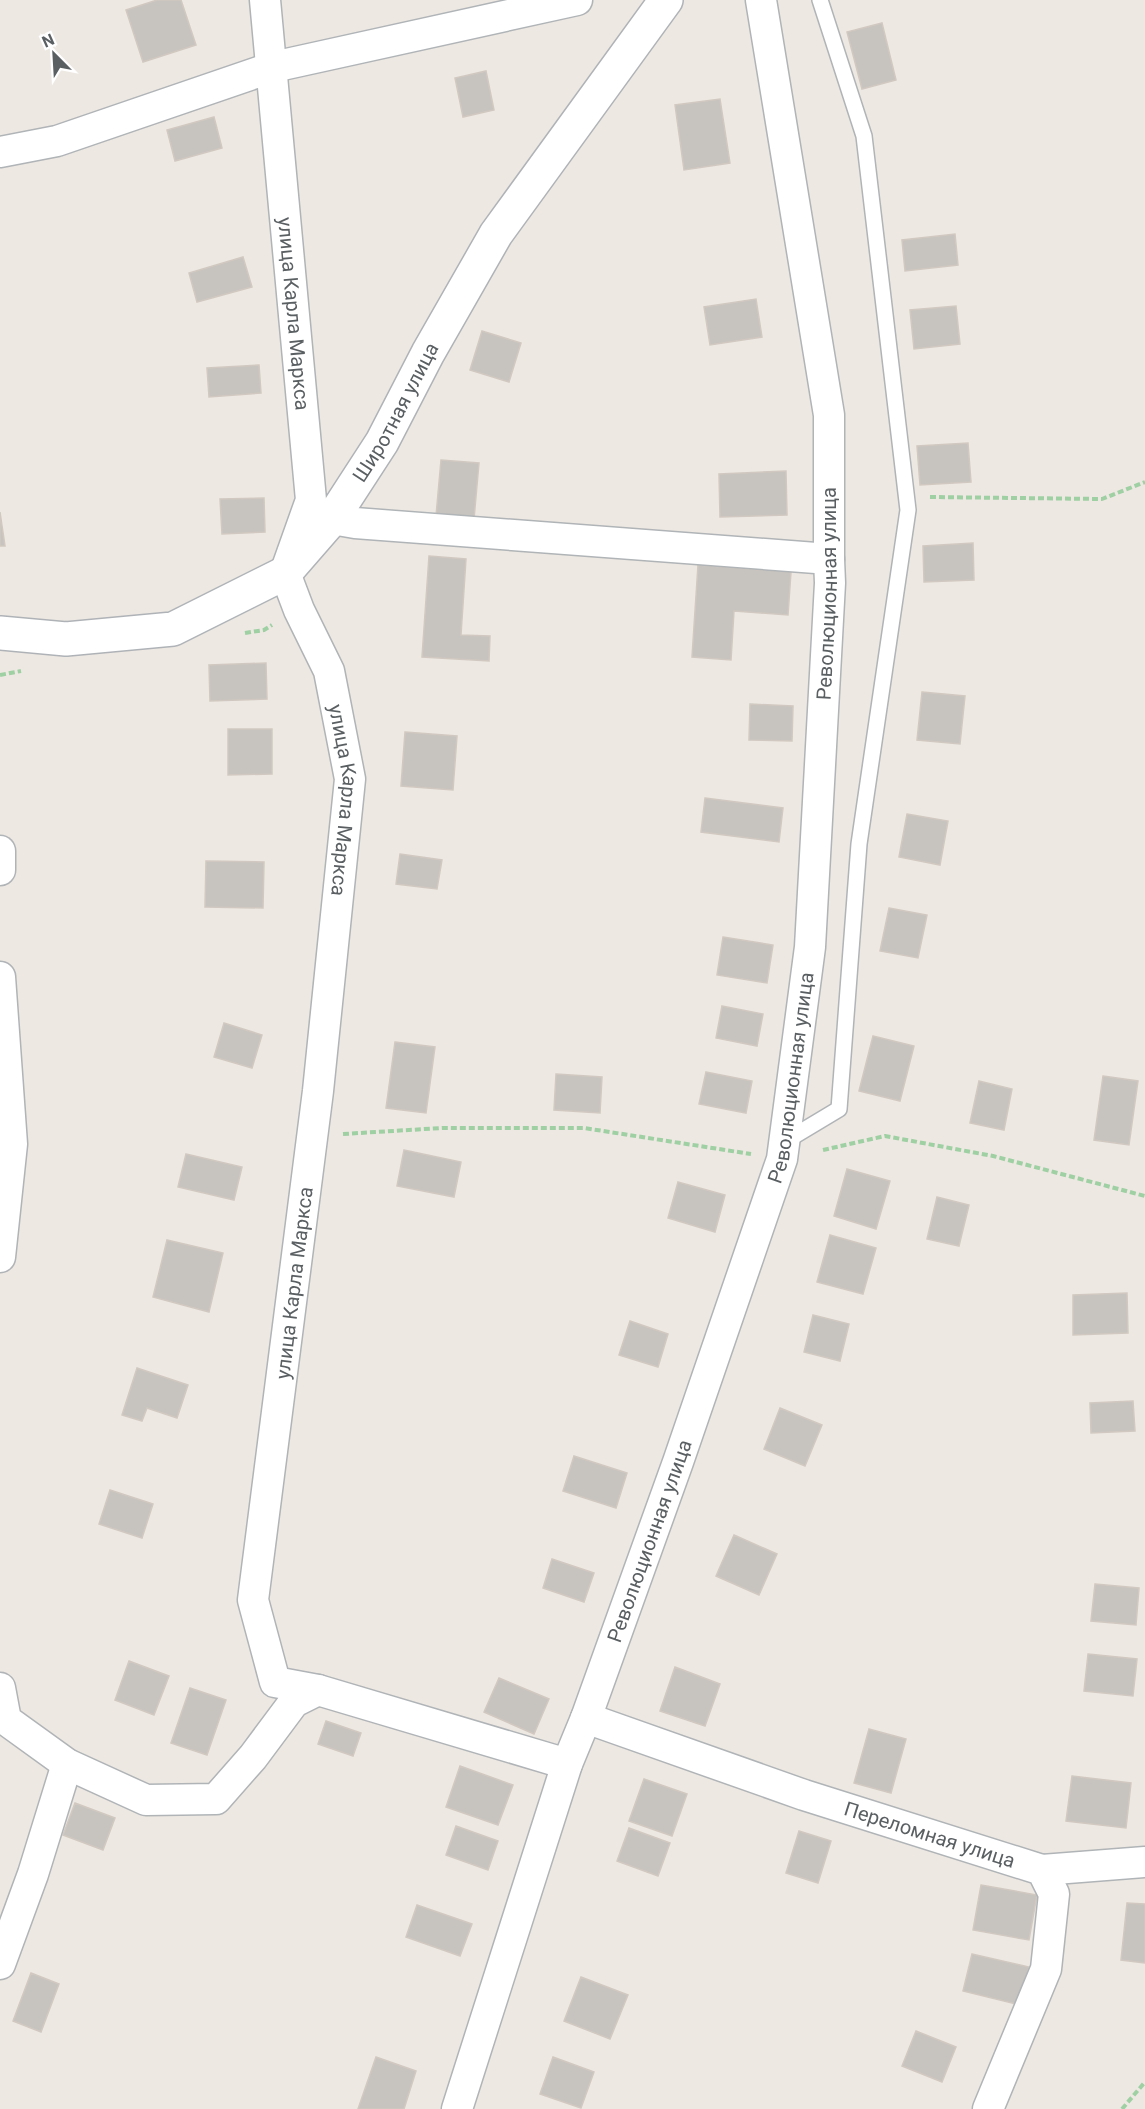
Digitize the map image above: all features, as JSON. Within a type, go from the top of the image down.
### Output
[{"type":"main road","name":"Широтная улица","points":[[0,633],[66,639],[173,629],[285,573],[332,519],[382,442],[428,353],[496,234],[666,0]]},
{"type":"street","name":"улица Карла Маркса","points":[[265,0],[273,67],[311,500],[285,573],[299,610],[329,671],[350,779],[313,1135],[253,1600],[275,1682],[318,1690]]},
{"type":"street","points":[[0,152],[57,141],[273,67],[577,0]]},
{"type":"street","name":"Революционная улица","points":[[457,2109],[567,1764],[586,1718],[678,1462],[783,1151],[810,947],[830,583],[829,415],[761,0]]},
{"type":"street","points":[[332,519],[355,523],[829,559]]},
{"type":"street","points":[[0,851],[0,870]]},
{"type":"street","points":[[0,976],[12,1144],[0,1257]]},
{"type":"street","points":[[0,1688],[6,1720],[67,1764],[146,1800],[216,1799],[253,1757],[294,1702],[318,1690],[567,1764]]},
{"type":"street","name":"Переломная улица","points":[[586,1718],[804,1795],[1042,1870],[1054,1894],[1046,1969],[988,2109]]},
{"type":"street","points":[[0,1964],[33,1874],[67,1764]]},
{"type":"street","points":[[1042,1870],[1145,1862]]},
{"type":"lane","points":[[783,1151],[839,1109],[859,844],[908,510],[864,136],[820,0]]},
{"type":"path","points":[[906,497],[1102,499],[1145,482]]},
{"type":"path","points":[[313,1135],[442,1128],[584,1128],[783,1151],[885,1136],[993,1156],[1145,1196]]},
{"type":"path","points":[[1122,2109],[1145,2082]]},
{"type":"building","points":[[157,0],[181,0],[196,45],[143,62],[126,10]]},
{"type":"building","points":[[882,23],[896,80],[862,89],[847,32]]},
{"type":"building","points":[[486,71],[494,110],[463,117],[455,78]]},
{"type":"building","points":[[720,99],[730,163],[684,170],[675,105]]},
{"type":"building","points":[[214,117],[222,148],[175,161],[167,130]]},
{"type":"building","points":[[955,234],[958,265],[905,271],[902,240]]},
{"type":"building","points":[[243,257],[252,287],[197,302],[189,273]]},
{"type":"building","points":[[756,299],[762,337],[710,345],[704,307]]},
{"type":"building","points":[[956,306],[960,344],[914,349],[910,310]]},
{"type":"building","points":[[482,331],[521,343],[509,382],[470,370]]},
{"type":"building","points":[[259,365],[261,393],[209,397],[207,368]]},
{"type":"building","points":[[968,443],[971,482],[920,485],[917,446]]},
{"type":"building","points":[[441,460],[479,463],[474,519],[436,516]]},
{"type":"building","points":[[786,471],[787,515],[720,517],[719,474]]},
{"type":"building","points":[[264,498],[265,532],[222,534],[220,499]]},
{"type":"building","points":[[0,512],[5,546],[0,546]]},
{"type":"building","points":[[973,543],[974,580],[924,582],[923,546]]},
{"type":"building","points":[[429,556],[466,559],[461,635],[490,636],[489,661],[422,657]]},
{"type":"building","points":[[698,565],[791,572],[788,615],[734,611],[731,660],[692,657]]},
{"type":"building","points":[[266,663],[267,699],[210,701],[209,665]]},
{"type":"building","points":[[922,692],[965,696],[960,744],[917,740]]},
{"type":"building","points":[[750,704],[793,706],[792,741],[749,740]]},
{"type":"building","points":[[228,729],[272,729],[272,774],[228,775]]},
{"type":"building","points":[[405,732],[457,736],[453,790],[401,786]]},
{"type":"building","points":[[705,798],[783,808],[779,842],[701,832]]},
{"type":"building","points":[[907,814],[948,821],[940,865],[899,857]]},
{"type":"building","points":[[400,854],[442,860],[437,889],[396,884]]},
{"type":"building","points":[[206,861],[264,862],[263,908],[205,907]]},
{"type":"building","points":[[889,908],[927,915],[918,958],[880,951]]},
{"type":"building","points":[[723,937],[773,945],[767,983],[717,975]]},
{"type":"building","points":[[722,1006],[763,1014],[757,1046],[716,1038]]},
{"type":"building","points":[[224,1023],[262,1035],[252,1068],[214,1057]]},
{"type":"building","points":[[873,1036],[914,1046],[900,1101],[859,1091]]},
{"type":"building","points":[[395,1042],[435,1047],[426,1113],[386,1108]]},
{"type":"building","points":[[706,1072],[752,1081],[746,1113],[699,1104]]},
{"type":"building","points":[[556,1074],[602,1077],[600,1113],[554,1110]]},
{"type":"building","points":[[1103,1076],[1138,1081],[1129,1145],[1094,1140]]},
{"type":"building","points":[[979,1081],[1012,1089],[1004,1130],[970,1123]]},
{"type":"building","points":[[404,1150],[461,1162],[454,1197],[397,1186]]},
{"type":"building","points":[[186,1154],[242,1167],[234,1200],[178,1187]]},
{"type":"building","points":[[847,1169],[890,1181],[876,1229],[834,1216]]},
{"type":"building","points":[[678,1182],[725,1195],[715,1232],[668,1218]]},
{"type":"building","points":[[937,1197],[969,1205],[959,1246],[927,1239]]},
{"type":"building","points":[[830,1235],[876,1248],[863,1294],[817,1282]]},
{"type":"building","points":[[167,1240],[223,1253],[209,1312],[153,1297]]},
{"type":"building","points":[[1127,1293],[1128,1333],[1073,1335],[1073,1295]]},
{"type":"building","points":[[813,1315],[849,1324],[840,1361],[804,1352]]},
{"type":"building","points":[[630,1321],[668,1334],[658,1367],[619,1355]]},
{"type":"building","points":[[137,1368],[188,1385],[177,1418],[147,1408],[142,1421],[122,1415]]},
{"type":"building","points":[[1133,1401],[1135,1431],[1091,1433],[1090,1403]]},
{"type":"building","points":[[780,1408],[822,1425],[805,1466],[764,1449]]},
{"type":"building","points":[[574,1456],[627,1473],[616,1508],[563,1491]]},
{"type":"building","points":[[110,1490],[153,1504],[142,1538],[99,1524]]},
{"type":"building","points":[[734,1535],[777,1554],[759,1595],[716,1576]]},
{"type":"building","points":[[552,1559],[594,1573],[584,1602],[543,1588]]},
{"type":"building","points":[[1095,1584],[1139,1588],[1136,1625],[1091,1621]]},
{"type":"building","points":[[1088,1654],[1137,1659],[1133,1696],[1084,1691]]},
{"type":"building","points":[[129,1661],[169,1676],[154,1715],[115,1700]]},
{"type":"building","points":[[675,1667],[720,1684],[705,1726],[660,1711]]},
{"type":"building","points":[[499,1678],[549,1699],[534,1734],[484,1712]]},
{"type":"building","points":[[190,1688],[226,1700],[207,1755],[171,1743]]},
{"type":"building","points":[[326,1721],[361,1733],[353,1756],[318,1744]]},
{"type":"building","points":[[869,1729],[906,1739],[891,1793],[854,1783]]},
{"type":"building","points":[[460,1766],[513,1785],[498,1825],[446,1807]]},
{"type":"building","points":[[1072,1776],[1131,1783],[1126,1828],[1066,1821]]},
{"type":"building","points":[[644,1779],[687,1794],[672,1836],[629,1821]]},
{"type":"building","points":[[75,1803],[115,1818],[103,1850],[63,1835]]},
{"type":"building","points":[[456,1826],[498,1841],[488,1870],[446,1855]]},
{"type":"building","points":[[629,1828],[670,1843],[658,1876],[617,1861]]},
{"type":"building","points":[[799,1831],[831,1841],[818,1883],[786,1873]]},
{"type":"building","points":[[981,1885],[1037,1895],[1029,1940],[973,1930]]},
{"type":"building","points":[[1127,1903],[1145,1904],[1145,1963],[1121,1960]]},
{"type":"building","points":[[417,1905],[472,1924],[460,1956],[406,1937]]},
{"type":"building","points":[[972,1954],[1029,1967],[1020,2005],[963,1991]]},
{"type":"building","points":[[31,1973],[59,1984],[41,2032],[13,2021]]},
{"type":"building","points":[[581,1977],[628,1995],[610,2039],[564,2021]]},
{"type":"building","points":[[916,2031],[956,2047],[942,2082],[902,2066]]},
{"type":"building","points":[[376,2057],[416,2071],[404,2109],[358,2109]]},
{"type":"building","points":[[553,2057],[594,2072],[581,2108],[540,2094]]}]
